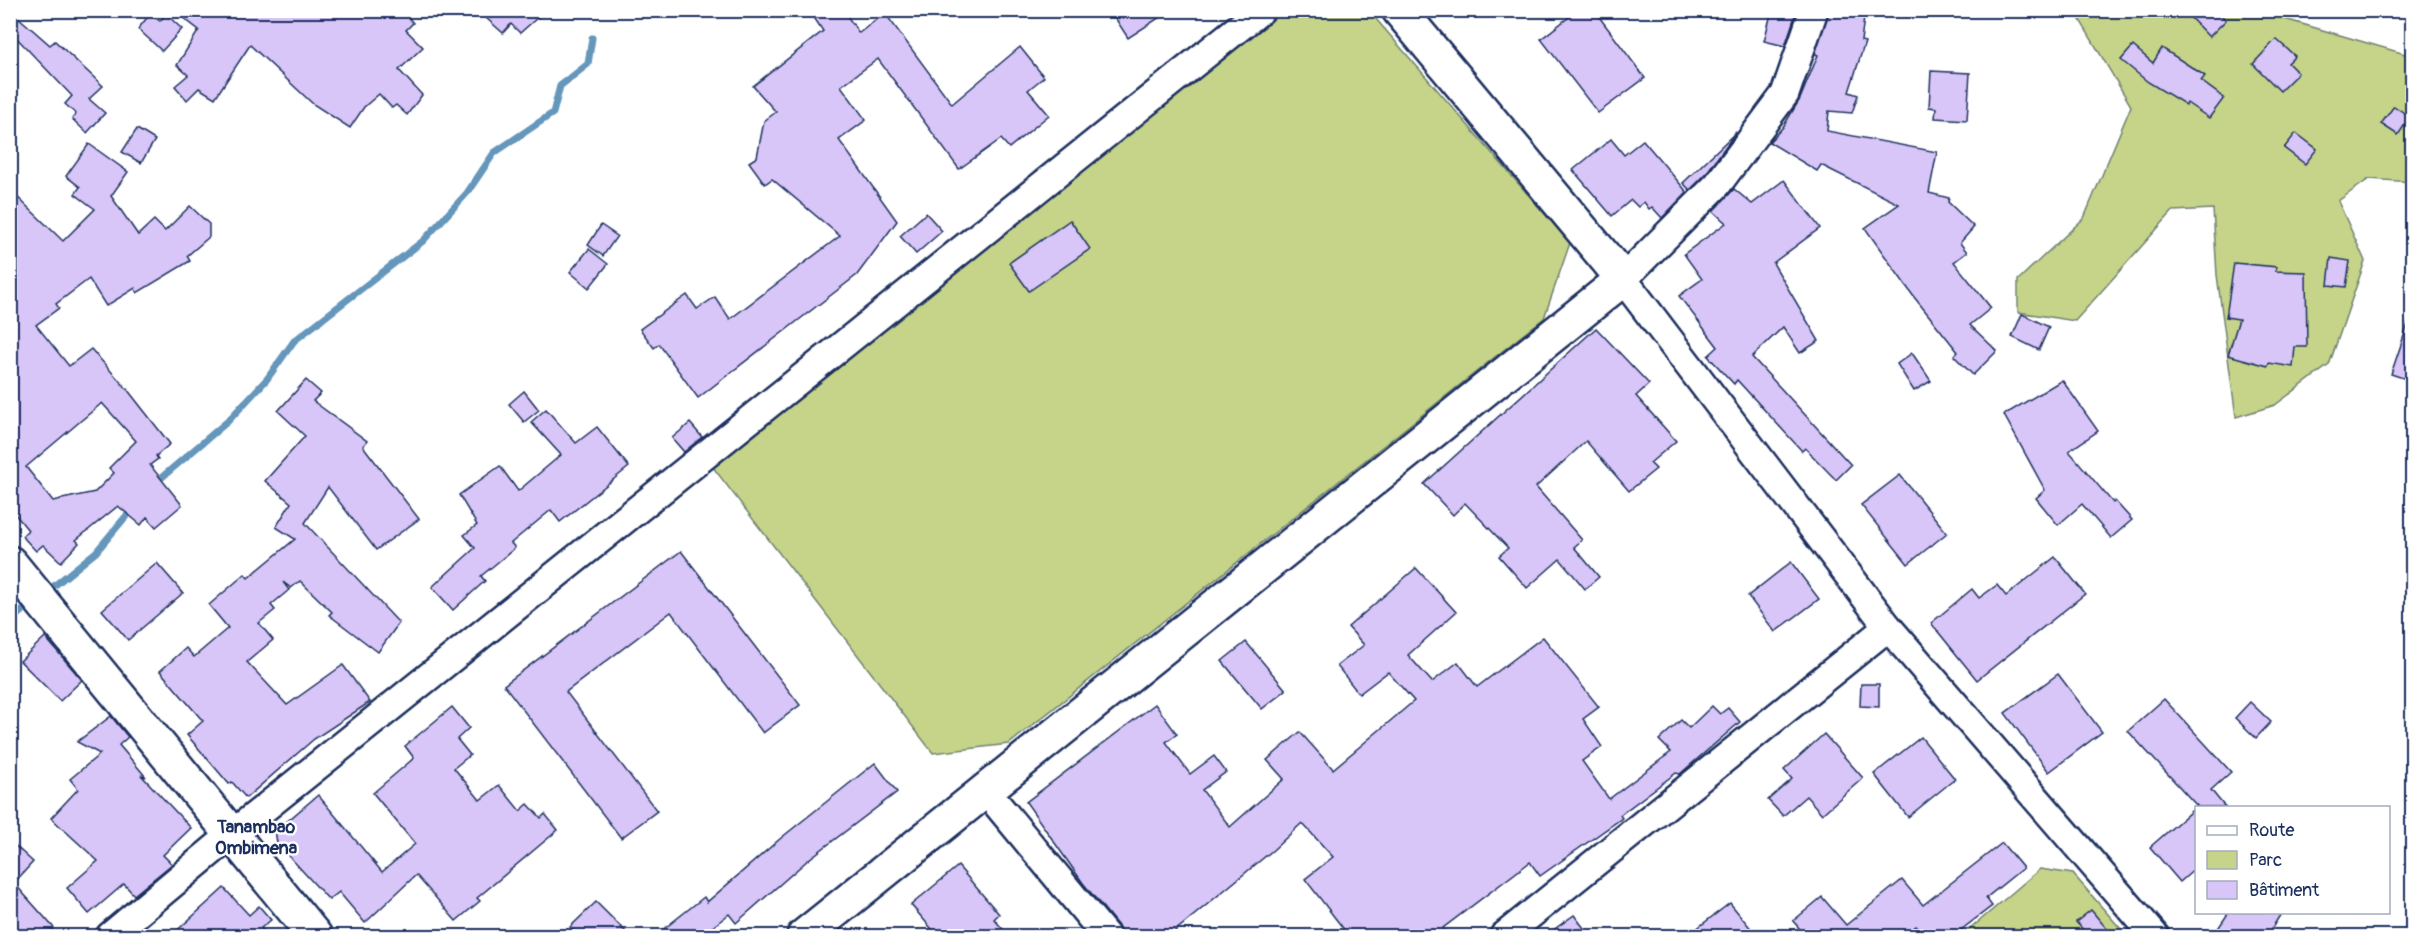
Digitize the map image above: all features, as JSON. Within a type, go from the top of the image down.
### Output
[{"type":"main road","points":[[804,936],[1623,279],[1399,10]]},
{"type":"main road","points":[[16,570],[315,936]]},
{"type":"street","points":[[110,936],[231,835],[1261,10]]},
{"type":"street","points":[[1814,10],[1785,94],[1717,186],[1623,279],[1888,627],[2155,936]]},
{"type":"street","points":[[1504,936],[1888,627]]},
{"type":"street","points":[[986,791],[1106,936]]},
{"type":"green space","points":[[1280,11],[1369,11],[1570,243],[1544,318],[1009,744],[933,753],[702,453]]},
{"type":"green space","points":[[2070,11],[2257,11],[2412,56],[2412,182],[2369,179],[2338,201],[2365,261],[2329,365],[2275,405],[2236,417],[2217,275],[2213,209],[2173,211],[2075,321],[2018,312],[2018,280],[2084,218],[2131,106],[2076,13]]},
{"type":"green space","points":[[2040,869],[2073,874],[2127,936],[1962,936]]},
{"type":"building","points":[[10,10],[50,45],[55,41],[103,86],[89,99],[105,113],[87,133],[72,119],[76,114],[65,104],[72,96],[10,31]]},
{"type":"building","points":[[173,10],[402,10],[413,23],[406,30],[423,47],[399,70],[422,95],[407,115],[396,105],[392,108],[379,94],[364,107],[350,128],[313,104],[250,45],[215,98],[199,88],[187,100],[175,86],[188,75],[177,65],[199,30]]},
{"type":"building","points":[[477,10],[546,10],[520,33],[511,24],[503,33]]},
{"type":"building","points":[[809,10],[843,10],[859,33],[885,13],[952,104],[1020,47],[1044,77],[1028,90],[1049,115],[1009,148],[1001,139],[959,169],[878,59],[841,86],[866,120],[839,140],[897,221],[857,275],[698,398],[659,344],[654,348],[640,329],[687,295],[697,309],[715,297],[730,319],[840,236],[772,179],[765,184],[749,162],[757,157],[764,121],[776,112],[753,86],[823,31]]},
{"type":"building","points":[[1110,10],[1171,10],[1128,38]]},
{"type":"building","points":[[1578,10],[1594,10],[1645,78],[1598,113],[1541,39]]},
{"type":"building","points":[[1772,10],[1797,10],[1785,46],[1764,41]]},
{"type":"building","points":[[1829,10],[1865,10],[1861,41],[1865,42],[1849,92],[1858,95],[1852,113],[1829,111],[1827,131],[1937,152],[1929,193],[1949,198],[1948,202],[1974,227],[1960,243],[1967,252],[1954,262],[1991,308],[1970,325],[1997,351],[1973,375],[1954,356],[1958,352],[1914,297],[1865,228],[1899,204],[1821,165],[1817,171],[1769,142],[1783,127],[1800,99],[1818,55],[1815,54]]},
{"type":"building","points":[[2183,10],[2216,10],[2226,20],[2209,37]]},
{"type":"building","points":[[150,14],[160,21],[166,14],[182,29],[162,51],[138,29]]},
{"type":"building","points":[[2276,39],[2295,56],[2288,63],[2298,73],[2280,91],[2253,64]]},
{"type":"building","points":[[2133,46],[2153,63],[2162,48],[2205,76],[2201,81],[2224,98],[2209,118],[2187,103],[2186,105],[2148,82],[2121,60]]},
{"type":"building","points":[[1931,71],[1970,73],[1967,120],[1935,118],[1936,108],[1929,107]]},
{"type":"building","points":[[2394,106],[2410,117],[2398,135],[2381,124]]},
{"type":"building","points":[[137,129],[155,140],[141,163],[122,152]]},
{"type":"building","points":[[1736,132],[1705,175],[1690,190],[1683,183]]},
{"type":"building","points":[[2296,133],[2317,149],[2305,164],[2284,148]]},
{"type":"building","points":[[1611,139],[1624,155],[1643,140],[1687,192],[1662,218],[1652,207],[1649,209],[1644,202],[1638,207],[1631,200],[1612,216],[1573,170]]},
{"type":"building","points":[[89,144],[128,172],[111,196],[138,235],[154,220],[165,231],[190,206],[209,224],[209,237],[187,256],[190,261],[137,293],[135,288],[106,306],[89,279],[56,304],[59,308],[36,325],[69,366],[91,349],[127,389],[170,444],[156,456],[158,459],[150,465],[182,505],[156,527],[147,517],[141,525],[118,506],[76,540],[79,543],[61,562],[43,545],[36,551],[22,536],[28,530],[10,508],[10,190],[63,241],[95,209],[75,194],[80,187],[66,176]],"holes":[[[102,403],[136,441],[109,468],[114,473],[95,492],[53,501],[26,467]]]},
{"type":"building","points":[[1784,180],[1820,228],[1773,263],[1819,341],[1800,353],[1783,327],[1752,357],[1851,465],[1836,480],[1805,448],[1802,451],[1737,380],[1734,384],[1708,356],[1718,347],[1679,296],[1702,279],[1684,254],[1726,223],[1713,211],[1734,189],[1752,204]]},
{"type":"building","points":[[926,213],[942,231],[916,254],[900,236]]},
{"type":"building","points":[[1070,220],[1090,249],[1029,291],[1009,263]]},
{"type":"building","points":[[601,225],[617,236],[603,256],[588,245]]},
{"type":"building","points":[[589,249],[608,264],[589,288],[570,272]]},
{"type":"building","points":[[2331,258],[2350,261],[2346,287],[2328,285]]},
{"type":"building","points":[[2234,263],[2277,267],[2275,271],[2306,272],[2307,347],[2295,347],[2293,367],[2269,363],[2268,366],[2228,355],[2239,319],[2226,317]]},
{"type":"building","points":[[2022,314],[2049,327],[2039,350],[2012,337]]},
{"type":"building","points":[[2409,321],[2412,322],[2412,381],[2391,374]]},
{"type":"building","points":[[1596,328],[1649,384],[1636,396],[1676,441],[1650,463],[1656,469],[1629,491],[1586,441],[1536,487],[1582,540],[1574,547],[1599,577],[1585,589],[1560,559],[1527,588],[1499,556],[1508,548],[1465,503],[1453,515],[1424,484]]},
{"type":"building","points":[[1912,353],[1931,381],[1914,391],[1897,364]]},
{"type":"building","points":[[306,380],[321,393],[313,401],[367,441],[363,446],[419,519],[376,550],[328,487],[305,523],[399,623],[378,652],[329,615],[332,612],[300,581],[291,588],[283,582],[289,590],[271,605],[275,610],[259,623],[273,640],[247,662],[287,705],[343,665],[370,702],[314,739],[246,798],[232,782],[229,784],[187,735],[203,721],[160,671],[186,648],[194,657],[228,628],[209,605],[245,574],[248,578],[295,539],[276,527],[291,503],[265,481],[305,436],[278,411]]},
{"type":"building","points":[[2062,380],[2098,431],[2069,451],[2113,503],[2115,501],[2132,520],[2111,538],[2082,504],[2058,525],[2036,498],[2045,490],[2004,415]]},
{"type":"building","points":[[524,391],[539,410],[524,422],[509,404]]},
{"type":"building","points":[[546,409],[576,443],[597,427],[629,467],[560,522],[551,510],[511,543],[515,548],[481,576],[485,581],[453,610],[432,587],[475,548],[464,535],[477,525],[459,495],[500,466],[518,491],[561,455],[531,422]]},
{"type":"building","points":[[690,423],[702,437],[684,452],[672,438]]},
{"type":"building","points":[[1900,475],[1947,533],[1908,564],[1861,505]]},
{"type":"building","points":[[681,551],[800,705],[763,733],[671,612],[566,692],[657,811],[621,838],[504,685]]},
{"type":"building","points":[[2055,557],[2085,594],[1977,680],[1931,623],[1972,589],[1979,598],[1997,585],[2006,596]]},
{"type":"building","points":[[1791,562],[1819,599],[1775,632],[1748,596]]},
{"type":"building","points":[[157,563],[183,593],[128,640],[102,610]]},
{"type":"building","points":[[1416,568],[1456,612],[1408,655],[1432,682],[1458,662],[1477,687],[1543,637],[1599,707],[1583,719],[1602,747],[1582,761],[1609,799],[1671,752],[1659,740],[1681,720],[1689,728],[1712,706],[1720,714],[1728,708],[1740,722],[1680,774],[1676,773],[1620,815],[1622,818],[1540,876],[1530,862],[1443,928],[1449,936],[1349,936],[1305,879],[1333,857],[1302,823],[1169,936],[1121,936],[1118,926],[1083,883],[1026,802],[1155,704],[1177,734],[1166,742],[1190,774],[1214,756],[1226,772],[1202,790],[1230,827],[1284,779],[1267,760],[1300,732],[1333,769],[1414,701],[1388,672],[1359,694],[1337,666],[1364,645],[1348,627]]},
{"type":"building","points":[[45,637],[82,680],[60,701],[20,661]]},
{"type":"building","points":[[1246,642],[1286,690],[1262,709],[1222,661]]},
{"type":"building","points":[[2058,674],[2102,732],[2049,772],[2005,713]]},
{"type":"building","points":[[1861,684],[1879,684],[1879,707],[1860,706]]},
{"type":"building","points":[[2164,699],[2231,772],[2211,790],[2224,806],[2197,806],[2128,731]]},
{"type":"building","points":[[2250,702],[2271,722],[2256,738],[2235,718]]},
{"type":"building","points":[[452,707],[469,728],[457,739],[470,755],[454,768],[480,800],[499,785],[520,811],[528,804],[541,818],[545,814],[558,830],[477,898],[480,901],[456,921],[416,875],[365,923],[339,892],[329,900],[277,843],[274,824],[285,823],[318,795],[382,872],[415,844],[373,793],[414,758],[405,746]]},
{"type":"building","points":[[111,716],[128,737],[119,745],[146,777],[141,775],[191,828],[163,855],[172,864],[134,895],[124,884],[89,914],[67,888],[98,861],[51,818],[78,789],[70,779],[100,754],[77,742]]},
{"type":"building","points":[[1824,734],[1863,778],[1822,814],[1806,796],[1783,816],[1768,800],[1792,779],[1784,770]]},
{"type":"building","points":[[1921,737],[1955,779],[1908,817],[1874,774]]},
{"type":"building","points":[[875,763],[897,792],[809,859],[736,923],[729,914],[701,936],[655,936],[704,897],[707,902],[781,838]]},
{"type":"building","points":[[2195,808],[2195,869],[2180,882],[2150,847]]},
{"type":"building","points":[[10,841],[33,862],[14,883],[54,928],[45,936],[10,936]]},
{"type":"building","points":[[2002,843],[2023,868],[1986,898],[1992,906],[1953,936],[1925,936],[1916,926],[1902,936],[1806,936],[1793,921],[1822,897],[1846,925],[1902,880],[1923,905]]},
{"type":"building","points":[[958,866],[999,914],[994,919],[1009,936],[938,936],[911,905]]},
{"type":"building","points":[[224,888],[249,915],[259,906],[271,920],[261,928],[269,936],[171,936]]},
{"type":"building","points":[[596,902],[630,936],[579,936],[570,927]]},
{"type":"building","points":[[1730,903],[1757,936],[1687,936]]},
{"type":"building","points":[[2091,910],[2113,936],[2089,936],[2076,922]]},
{"type":"building","points":[[2228,914],[2281,914],[2267,936],[2213,936]]},
{"type":"building","points":[[1574,915],[1590,936],[1545,936]]},
{"type":"waterway","points":[[154,484],[228,421],[267,379],[294,341],[423,241],[467,193],[494,153],[553,113],[560,86],[588,64],[592,38]]},
{"type":"waterway","points":[[44,594],[96,552],[133,508]]},
{"type":"waterway","points":[[10,626],[17,615],[31,604]]},
{"type":"district","name":"Tanambao Ombimena","points":[[256,837]]}]
